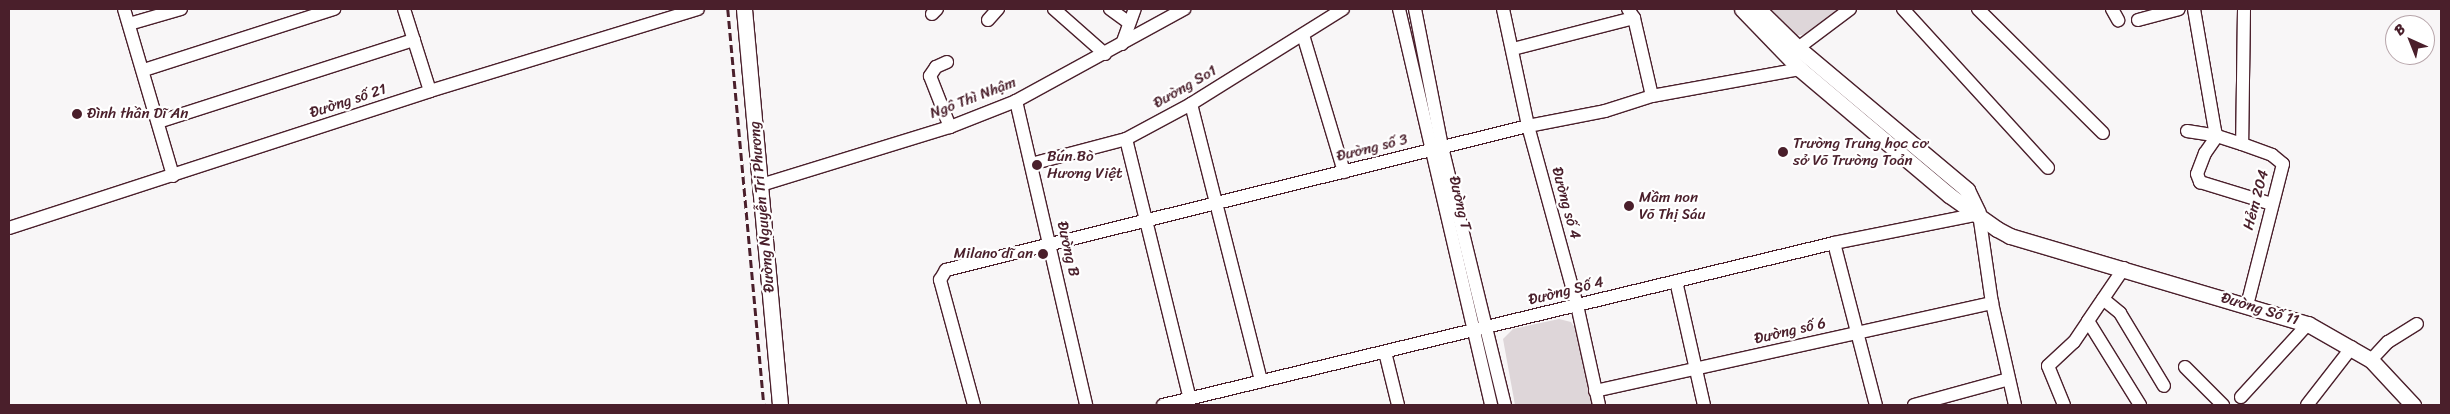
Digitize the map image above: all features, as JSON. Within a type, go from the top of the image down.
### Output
[{"type":"main road","name":"Đường Nguyễn Tri Phương","points":[[744,9],[780,405]]},
{"type":"main road","points":[[1742,9],[1793,53],[1967,190],[1979,214]]},
{"type":"main road","points":[[1758,9],[1793,53],[1800,69],[1949,195],[1979,214]]},
{"type":"main road","name":"Đường Số 11","points":[[1979,214],[2010,236],[2124,268],[2308,324],[2352,347],[2371,360],[2413,405]]},
{"type":"street","points":[[124,9],[144,70],[173,176]]},
{"type":"street","points":[[129,24],[181,9]]},
{"type":"street","points":[[144,70],[334,9]]},
{"type":"street","points":[[404,9],[430,91]]},
{"type":"street","name":"Đường số 21","points":[[9,228],[430,91],[698,9]]},
{"type":"street","points":[[988,20],[998,9]]},
{"type":"street","points":[[1054,9],[1105,54]]},
{"type":"street","points":[[1110,9],[1128,22]]},
{"type":"street","points":[[1122,44],[1128,22],[1135,9]]},
{"type":"street","name":"Ngô Thì Nhậm","points":[[760,185],[950,127],[1016,101],[1105,54],[1184,9]]},
{"type":"street","name":"Đường So1","points":[[1031,164],[1126,139],[1191,104],[1343,9]]},
{"type":"street","name":"Đường T","points":[[1399,9],[1486,328],[1505,405]]},
{"type":"street","name":"Đường T","points":[[1415,9],[1437,149],[1473,331],[1490,405]]},
{"type":"street","name":"Đường số 4","points":[[1503,9],[1528,126],[1577,305],[1599,405]]},
{"type":"street","points":[[1793,53],[1850,9]]},
{"type":"street","points":[[1904,9],[2048,168]]},
{"type":"street","points":[[1978,9],[2103,133]]},
{"type":"street","points":[[2138,20],[2179,9]]},
{"type":"street","points":[[2194,9],[2218,136],[2205,153],[2198,174],[2200,182],[2272,204]]},
{"type":"street","points":[[2187,131],[2218,136],[2242,144],[2244,9]]},
{"type":"street","points":[[1513,49],[1631,14],[1652,96]]},
{"type":"street","points":[[1303,35],[1344,172]]},
{"type":"street","points":[[158,122],[414,40]]},
{"type":"street","points":[[948,62],[936,67],[930,76],[950,127]]},
{"type":"street","name":"Đường số 3","points":[[974,405],[940,280],[943,272],[952,268],[1528,126],[1605,111],[1652,96],[1800,69]]},
{"type":"street","name":"Đường B","points":[[1016,101],[1051,244],[1086,405]]},
{"type":"street","points":[[1191,104],[1218,203],[1261,381]]},
{"type":"street","points":[[1126,139],[1190,399]]},
{"type":"street","name":"Hẻm 204","points":[[2242,144],[2272,155],[2283,164],[2247,305]]},
{"type":"street","points":[[1979,214],[1992,303],[2015,405]]},
{"type":"street","name":"Đường Số 4","points":[[1163,405],[1834,242],[1979,214]]},
{"type":"street","points":[[1834,242],[1876,405]]},
{"type":"street","points":[[2064,405],[2048,366],[2074,342],[2124,268]]},
{"type":"street","points":[[1676,281],[1704,405]]},
{"type":"street","points":[[2103,299],[2120,314],[2164,386]]},
{"type":"street","name":"Đường số 6","points":[[1596,391],[1992,303]]},
{"type":"street","points":[[2088,321],[2140,405]]},
{"type":"street","points":[[2240,397],[2308,324]]},
{"type":"street","points":[[2371,360],[2388,342],[2417,324]]},
{"type":"street","points":[[2307,405],[2352,347]]},
{"type":"street","points":[[1385,352],[1398,405]]},
{"type":"street","points":[[2185,367],[2224,405]]},
{"type":"street","points":[[1914,405],[2009,379]]},
{"type":"shaded area","points":[[1770,9],[1844,9],[1812,33],[1795,36]]},
{"type":"shaded area","points":[[1559,319],[1571,322],[1575,328],[1592,405],[1515,405],[1503,339],[1513,329]]},
{"type":"railway","points":[[728,9],[764,405]]},
{"type":"place","name":"Đình thần Dĩ An","points":[[77,114]]},
{"type":"place","name":"Trường Trung học cơ sở Võ Trường Toản","points":[[1783,152]]},
{"type":"place","name":"Bún Bò Hương Việt","points":[[1037,165]]},
{"type":"place","name":"Mầm non Võ Thị Sáu","points":[[1629,206]]},
{"type":"place","name":"Milano dĩ an","points":[[1043,254]]}]
